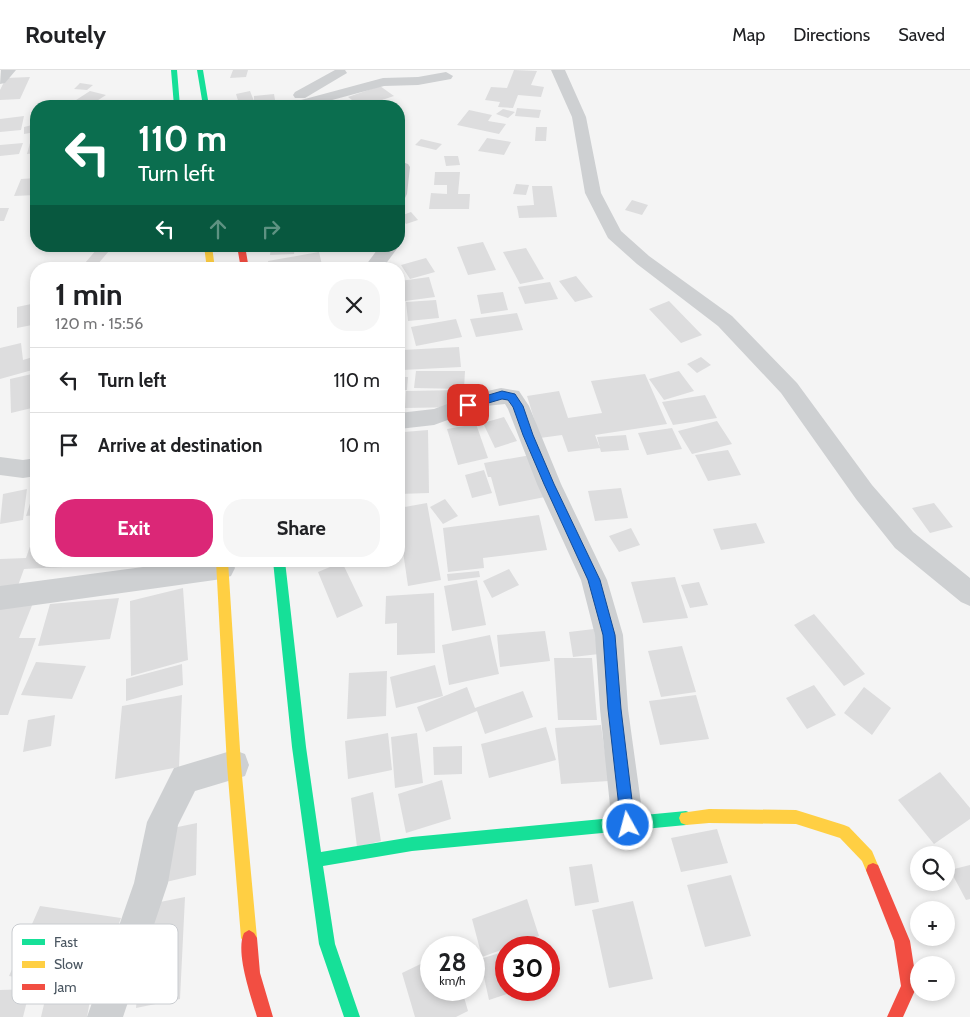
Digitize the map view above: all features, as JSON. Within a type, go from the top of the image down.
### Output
[{"type":"street","points":[[0,80],[10,70]]},
{"type":"street","points":[[174,70],[176,100]]},
{"type":"street","points":[[200,70],[205,100]]},
{"type":"street","points":[[558,70],[579,117],[593,193],[614,234],[642,260],[726,321],[789,388],[864,492],[904,540],[970,594]]},
{"type":"street","points":[[291,100],[340,74]]},
{"type":"street","points":[[317,100],[383,82],[418,82],[446,76]]},
{"type":"street","points":[[377,262],[385,252]]},
{"type":"street","points":[[405,420],[435,417],[485,399],[502,395],[511,397],[518,406],[549,484],[594,580],[606,626],[628,825]]},
{"type":"street","points":[[0,466],[30,467]]},
{"type":"street","points":[[0,598],[209,567]]},
{"type":"street","points":[[222,567],[234,764],[252,973],[265,1017]]},
{"type":"street","points":[[280,567],[299,747],[326,944],[352,1017]]},
{"type":"street","points":[[136,924],[150,883],[163,822],[185,779],[234,764]]},
{"type":"street","points":[[315,860],[412,844],[709,816],[796,817],[844,832],[867,856],[902,941],[910,986],[895,1017]]},
{"type":"street","points":[[105,1017],[109,1004]]},
{"type":"building","points":[[233,70],[248,70],[246,77],[230,78]]},
{"type":"building","points":[[514,70],[537,71],[531,85],[544,87],[541,97],[518,95],[513,108],[498,107],[500,102],[485,100],[491,87],[507,88]]},
{"type":"building","points":[[30,77],[20,99],[0,100],[0,90],[6,78]]},
{"type":"building","points":[[80,83],[93,85],[87,90],[74,89]]},
{"type":"building","points":[[380,86],[394,96],[382,100],[352,100],[348,97]]},
{"type":"building","points":[[90,91],[106,95],[98,100],[76,100]]},
{"type":"building","points":[[250,91],[254,100],[238,100],[236,94]]},
{"type":"building","points":[[274,94],[275,100],[254,100],[254,96]]},
{"type":"building","points":[[517,108],[541,110],[539,118],[515,116]]},
{"type":"building","points":[[503,109],[515,112],[508,118],[496,114]]},
{"type":"building","points":[[469,110],[492,115],[488,121],[506,124],[499,134],[457,125]]},
{"type":"building","points":[[24,116],[21,130],[0,132],[0,119]]},
{"type":"building","points":[[30,126],[30,133],[24,134],[24,127]]},
{"type":"building","points":[[536,127],[547,127],[546,141],[535,141]]},
{"type":"building","points":[[487,138],[511,142],[504,155],[478,151]]},
{"type":"building","points":[[421,139],[442,144],[436,150],[415,145]]},
{"type":"building","points":[[23,143],[19,154],[0,156],[0,145]]},
{"type":"building","points":[[30,143],[30,154],[27,154]]},
{"type":"building","points":[[444,156],[458,156],[460,165],[446,166]]},
{"type":"building","points":[[435,172],[460,172],[458,194],[470,194],[469,209],[429,209],[431,193],[447,194],[447,185],[434,185]]},
{"type":"building","points":[[30,178],[30,195],[14,196],[21,179]]},
{"type":"building","points":[[516,184],[529,185],[526,195],[513,194]]},
{"type":"building","points":[[532,186],[552,186],[557,217],[519,218],[517,206],[534,205]]},
{"type":"building","points":[[632,200],[648,205],[642,215],[625,210]]},
{"type":"building","points":[[0,208],[9,208],[4,221],[0,221]]},
{"type":"building","points":[[411,212],[418,220],[406,224],[405,214]]},
{"type":"building","points":[[483,242],[496,270],[468,275],[457,247]]},
{"type":"building","points":[[526,248],[544,279],[520,284],[503,252]]},
{"type":"building","points":[[94,252],[108,252],[100,262],[86,262]]},
{"type":"building","points":[[270,252],[294,252],[294,254],[270,255]]},
{"type":"building","points":[[319,252],[321,262],[268,262]]},
{"type":"building","points":[[426,258],[435,272],[410,279],[405,271],[405,264]]},
{"type":"building","points":[[576,276],[593,297],[575,302],[559,281]]},
{"type":"building","points":[[429,277],[435,297],[405,301],[405,280]]},
{"type":"building","points":[[550,282],[558,299],[525,304],[518,287]]},
{"type":"building","points":[[503,292],[508,310],[481,314],[477,295]]},
{"type":"building","points":[[436,300],[439,318],[408,321],[406,302]]},
{"type":"building","points":[[669,301],[702,335],[681,343],[649,309]]},
{"type":"building","points":[[30,304],[30,325],[17,328],[17,307]]},
{"type":"building","points":[[517,313],[523,330],[476,337],[470,319]]},
{"type":"building","points":[[456,319],[462,337],[416,346],[411,327]]},
{"type":"building","points":[[21,343],[23,360],[30,358],[30,371],[0,379],[0,348]]},
{"type":"building","points":[[459,347],[461,367],[405,370],[405,350]]},
{"type":"building","points":[[701,357],[711,365],[697,373],[687,364]]},
{"type":"building","points":[[416,371],[465,371],[464,389],[414,388]]},
{"type":"building","points":[[679,371],[694,391],[664,400],[649,379]]},
{"type":"building","points":[[30,374],[30,408],[11,413],[10,379]]},
{"type":"building","points":[[645,374],[667,424],[595,435],[600,448],[568,452],[562,435],[540,438],[527,396],[559,391],[568,418],[602,413],[591,381]]},
{"type":"building","points":[[405,377],[408,377],[407,390],[405,390]]},
{"type":"building","points":[[460,390],[460,407],[405,408],[406,391]]},
{"type":"building","points":[[705,395],[717,418],[673,425],[662,402]]},
{"type":"building","points":[[504,417],[517,441],[495,448],[483,423]]},
{"type":"building","points":[[717,421],[732,444],[692,454],[678,431]]},
{"type":"building","points":[[476,424],[488,458],[458,465],[447,429]]},
{"type":"building","points":[[672,428],[682,449],[647,455],[638,433]]},
{"type":"building","points":[[428,430],[429,493],[405,494],[405,432]]},
{"type":"building","points":[[626,435],[629,450],[601,452],[597,437]]},
{"type":"building","points":[[728,450],[741,475],[708,481],[695,455]]},
{"type":"building","points":[[531,455],[545,497],[499,506],[491,477],[488,477],[484,463]]},
{"type":"building","points":[[484,470],[492,493],[472,498],[465,475]]},
{"type":"building","points":[[621,488],[628,518],[595,521],[588,491]]},
{"type":"building","points":[[27,489],[23,520],[0,524],[3,494]]},
{"type":"building","points":[[445,499],[458,516],[443,524],[430,507]]},
{"type":"building","points":[[427,503],[441,580],[408,586],[405,565],[405,507]]},
{"type":"building","points":[[934,503],[953,527],[930,533],[912,508]]},
{"type":"building","points":[[30,504],[30,516],[26,516]]},
{"type":"building","points":[[539,515],[547,550],[483,558],[484,568],[448,572],[443,528]]},
{"type":"building","points":[[756,523],[765,543],[721,550],[713,529]]},
{"type":"building","points":[[631,528],[640,545],[619,552],[609,536]]},
{"type":"building","points":[[30,546],[30,567],[63,567],[24,569],[16,591],[0,592],[0,559],[26,558]]},
{"type":"building","points":[[330,567],[344,567],[363,606],[337,618],[318,572]]},
{"type":"building","points":[[509,569],[519,585],[492,598],[483,581]]},
{"type":"building","points":[[479,571],[480,577],[448,581],[447,574]]},
{"type":"building","points":[[675,577],[688,618],[643,623],[631,582]]},
{"type":"building","points":[[477,580],[486,625],[452,631],[444,586]]},
{"type":"building","points":[[699,582],[708,605],[690,608],[681,585]]},
{"type":"building","points":[[183,588],[188,660],[131,676],[130,601]]},
{"type":"building","points":[[434,593],[435,653],[397,655],[397,623],[385,624],[386,596]]},
{"type":"building","points":[[119,598],[110,639],[38,646],[50,604]]},
{"type":"building","points":[[33,603],[19,638],[36,638],[8,715],[0,715],[0,604]]},
{"type":"building","points":[[814,614],[865,674],[844,686],[794,625]]},
{"type":"building","points":[[594,629],[599,654],[573,657],[569,632]]},
{"type":"building","points":[[545,631],[550,661],[500,667],[497,635]]},
{"type":"building","points":[[490,635],[499,674],[449,685],[442,645]]},
{"type":"building","points":[[682,646],[696,692],[661,697],[648,651]]},
{"type":"building","points":[[554,658],[592,658],[597,720],[558,720]]},
{"type":"building","points":[[36,662],[86,666],[72,699],[21,695]]},
{"type":"building","points":[[182,664],[183,685],[126,701],[126,679]]},
{"type":"building","points":[[435,665],[443,696],[396,708],[390,677]]},
{"type":"building","points":[[387,671],[386,716],[347,719],[349,673]]},
{"type":"building","points":[[814,685],[836,715],[807,729],[786,698]]},
{"type":"building","points":[[467,687],[475,708],[523,691],[533,717],[485,734],[477,711],[426,732],[417,707]]},
{"type":"building","points":[[864,687],[891,708],[872,735],[844,713]]},
{"type":"building","points":[[182,695],[179,767],[115,779],[122,706]]},
{"type":"building","points":[[696,695],[709,739],[660,745],[649,701]]},
{"type":"building","points":[[55,715],[51,746],[23,752],[28,720]]},
{"type":"building","points":[[601,725],[609,781],[561,784],[555,728]]},
{"type":"building","points":[[546,727],[556,760],[489,778],[481,744]]},
{"type":"building","points":[[388,733],[392,770],[348,779],[345,741]]},
{"type":"building","points":[[417,733],[423,783],[395,788],[391,737]]},
{"type":"building","points":[[462,746],[462,774],[434,775],[433,747]]},
{"type":"building","points":[[940,772],[970,808],[970,819],[934,844],[898,800]]},
{"type":"building","points":[[442,780],[451,819],[406,833],[398,794]]},
{"type":"building","points":[[373,792],[381,841],[357,847],[351,798]]},
{"type":"building","points":[[197,823],[196,875],[166,882],[168,829]]},
{"type":"building","points":[[717,829],[728,863],[681,872],[671,838]]},
{"type":"building","points":[[592,864],[599,902],[575,906],[569,867]]},
{"type":"building","points":[[970,865],[970,899],[966,900],[955,879],[955,869]]},
{"type":"building","points":[[731,875],[751,936],[705,947],[687,885]]},
{"type":"building","points":[[185,897],[180,999],[178,999],[178,924],[143,924],[145,905]]},
{"type":"building","points":[[527,899],[539,936],[495,936],[495,952],[485,956],[485,936],[476,936],[472,919]]},
{"type":"building","points":[[633,901],[653,979],[609,988],[592,910]]},
{"type":"building","points":[[40,906],[121,918],[119,924],[32,924]]},
{"type":"building","points":[[495,954],[495,998],[489,1000],[485,982],[485,957]]},
{"type":"building","points":[[420,964],[420,1001],[465,1001],[468,1011],[456,1017],[415,1017],[402,973]]},
{"type":"building","points":[[0,990],[12,990],[12,1004],[26,1004],[23,1017],[0,1017]]},
{"type":"building","points":[[44,1004],[89,1004],[87,1017],[41,1017]]},
{"type":"building","points":[[136,1004],[156,1004],[136,1008]]},
{"type":"traffic: fast","points":[[174,70],[176,100]]},
{"type":"traffic: fast","points":[[200,70],[205,100]]},
{"type":"traffic: fast","points":[[280,567],[299,747],[327,944],[352,1017]]},
{"type":"traffic: fast","points":[[315,860],[412,844],[686,818]]},
{"type":"traffic: slow","points":[[209,252],[210,262]]},
{"type":"traffic: slow","points":[[222,567],[234,765],[249,938]]},
{"type":"traffic: slow","points":[[686,818],[709,816],[796,817],[844,832],[867,856],[873,870]]},
{"type":"traffic: jam","points":[[242,252],[244,262]]},
{"type":"traffic: jam","points":[[873,870],[902,941],[909,986],[895,1017]]},
{"type":"traffic: jam","points":[[249,938],[252,973],[265,1017]]},
{"type":"route","points":[[468,405],[502,395],[511,397],[518,406],[528,435],[568,528],[594,580],[609,635],[614,709],[628,825]]}]
